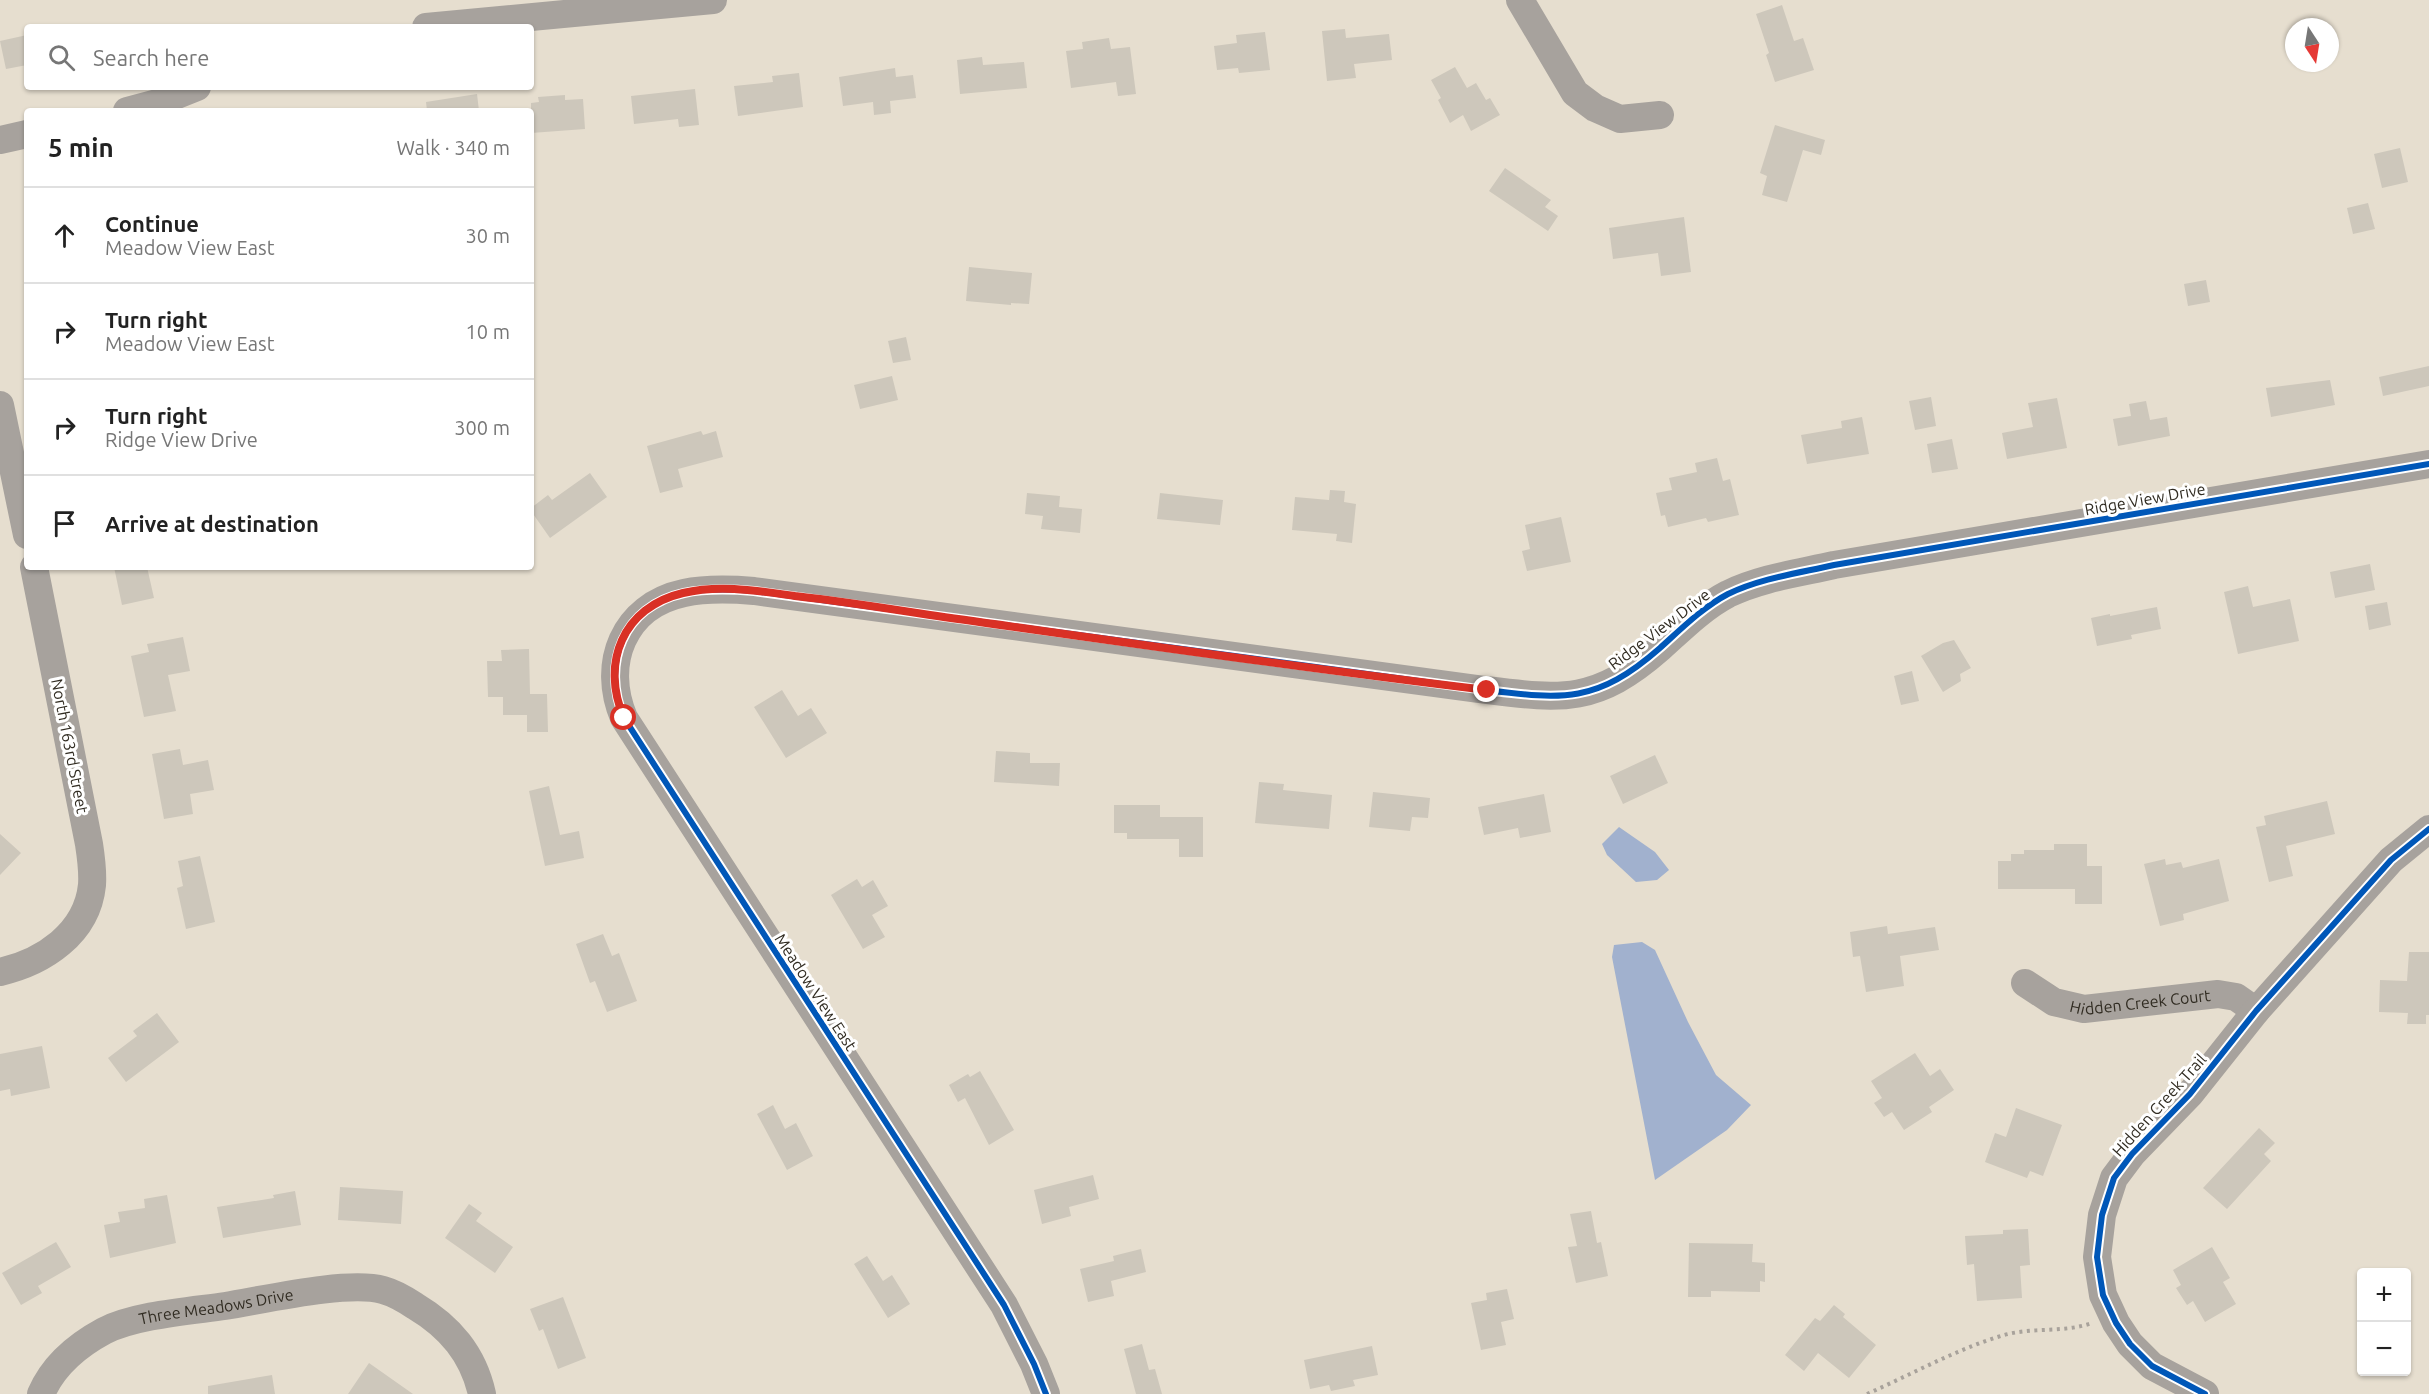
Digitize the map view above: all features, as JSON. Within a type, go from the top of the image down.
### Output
[{"type":"street","points":[[458,24],[713,0]]},
{"type":"street","points":[[1520,0],[1575,93],[1595,108],[1620,119],[1660,115]]},
{"type":"street","points":[[139,108],[190,90]]},
{"type":"street","points":[[0,140],[24,135]]},
{"type":"street","points":[[0,405],[24,521]]},
{"type":"street","name":"Ridge View Drive","points":[[653,605],[684,593],[720,589],[753,591],[1466,687],[1558,697],[1604,687],[1629,673],[1689,622],[1727,595],[1776,578],[1834,565],[2429,464]]},
{"type":"street","name":"North 163rd Street","points":[[0,972],[31,962],[62,944],[88,902],[92,886],[90,852],[35,570]]},
{"type":"street","name":"Meadow View East","points":[[653,605],[638,616],[626,632],[615,662],[616,692],[624,718],[1004,1305],[1034,1364],[1046,1394]]},
{"type":"street","name":"Hidden Creek Trail","points":[[2205,1394],[2152,1366],[2130,1344],[2103,1295],[2097,1257],[2102,1215],[2114,1178],[2132,1154],[2190,1094],[2256,1011],[2391,860],[2429,829]]},
{"type":"street","name":"Hidden Creek Court","points":[[2025,983],[2054,1002],[2084,1009],[2217,993],[2236,997],[2256,1011]]},
{"type":"street","name":"Three Meadows Drive","points":[[41,1394],[63,1360],[84,1343],[106,1330],[132,1322],[318,1291],[357,1288],[383,1290],[416,1306],[453,1334],[471,1361],[482,1394]]},
{"type":"path","points":[[1867,1394],[2005,1335],[2030,1330],[2062,1330],[2112,1315]]},
{"type":"water","points":[[1619,827],[1655,852],[1669,870],[1657,880],[1636,882],[1607,855],[1602,844]]},
{"type":"water","points":[[1642,942],[1655,950],[1688,1022],[1716,1075],[1751,1105],[1727,1130],[1655,1180],[1612,957],[1614,945]]},
{"type":"building","points":[[1782,5],[1794,41],[1803,38],[1814,70],[1775,82],[1766,55],[1769,53],[1756,14]]},
{"type":"building","points":[[1345,29],[1346,38],[1389,34],[1392,60],[1354,64],[1356,78],[1327,81],[1322,31]]},
{"type":"building","points":[[1265,32],[1270,70],[1239,73],[1238,68],[1217,70],[1214,46],[1237,43],[1236,35]]},
{"type":"building","points":[[24,36],[24,66],[6,69],[0,41]]},
{"type":"building","points":[[1109,38],[1111,49],[1130,47],[1136,94],[1118,96],[1116,82],[1071,88],[1066,51],[1083,49],[1082,42]]},
{"type":"building","points":[[982,57],[983,65],[1024,62],[1027,88],[960,94],[957,60]]},
{"type":"building","points":[[1455,67],[1467,88],[1476,83],[1486,100],[1490,98],[1500,115],[1471,131],[1463,115],[1450,123],[1438,100],[1441,98],[1431,80]]},
{"type":"building","points":[[895,68],[896,77],[913,75],[916,98],[890,101],[891,113],[874,115],[873,102],[843,106],[839,77]]},
{"type":"building","points":[[799,73],[803,107],[738,116],[734,86],[773,82],[772,76]]},
{"type":"building","points":[[695,89],[699,125],[679,127],[678,119],[634,124],[631,96]]},
{"type":"building","points":[[477,94],[479,108],[427,108],[426,102]]},
{"type":"building","points":[[565,95],[565,100],[583,99],[585,129],[534,133],[534,108],[531,108],[531,103],[539,102],[538,97]]},
{"type":"building","points":[[1775,125],[1825,140],[1821,155],[1803,150],[1787,202],[1762,195],[1767,176],[1760,173]]},
{"type":"building","points":[[2400,148],[2408,182],[2382,188],[2374,154]]},
{"type":"building","points":[[1505,168],[1551,200],[1545,207],[1558,216],[1548,231],[1489,191]]},
{"type":"building","points":[[2368,203],[2375,229],[2353,234],[2347,208]]},
{"type":"building","points":[[1684,217],[1691,272],[1661,276],[1658,253],[1613,259],[1609,228]]},
{"type":"building","points":[[969,267],[1032,273],[1029,304],[1011,303],[1011,305],[966,301]]},
{"type":"building","points":[[2206,280],[2210,302],[2188,306],[2184,284]]},
{"type":"building","points":[[906,337],[911,360],[893,363],[888,341]]},
{"type":"building","points":[[2429,366],[2429,386],[2383,396],[2379,377]]},
{"type":"building","points":[[892,376],[898,400],[860,409],[854,385]]},
{"type":"building","points":[[2330,380],[2335,405],[2271,417],[2266,388]]},
{"type":"building","points":[[1931,397],[1936,426],[1915,430],[1909,401]]},
{"type":"building","points":[[2057,398],[2067,448],[2007,459],[2002,433],[2033,427],[2028,403]]},
{"type":"building","points":[[2146,401],[2150,420],[2167,417],[2170,436],[2118,446],[2113,419],[2131,416],[2129,404]]},
{"type":"building","points":[[1862,417],[1869,454],[1807,464],[1801,435],[1842,428],[1841,421]]},
{"type":"building","points":[[701,431],[703,435],[716,431],[723,457],[678,469],[683,487],[660,493],[647,446]]},
{"type":"building","points":[[1952,439],[1958,469],[1932,473],[1927,444]]},
{"type":"building","points":[[1717,458],[1723,481],[1730,479],[1739,515],[1708,522],[1706,518],[1668,527],[1665,515],[1661,516],[1656,493],[1672,490],[1669,478],[1697,472],[1695,463]]},
{"type":"building","points":[[590,473],[607,497],[550,538],[534,515],[534,506],[548,495],[552,500]]},
{"type":"building","points":[[1330,490],[1345,491],[1344,502],[1356,504],[1352,543],[1336,541],[1337,534],[1292,530],[1295,497],[1329,500]]},
{"type":"building","points":[[1027,493],[1060,496],[1059,507],[1082,509],[1080,533],[1041,529],[1043,516],[1025,514]]},
{"type":"building","points":[[1160,493],[1223,500],[1220,525],[1157,519]]},
{"type":"building","points":[[1561,517],[1571,562],[1527,571],[1522,551],[1530,549],[1525,525]]},
{"type":"building","points":[[2370,564],[2375,590],[2335,598],[2330,572]]},
{"type":"building","points":[[115,570],[148,570],[154,598],[122,605]]},
{"type":"building","points":[[2248,586],[2253,607],[2290,599],[2299,641],[2238,654],[2224,592]]},
{"type":"building","points":[[2387,602],[2391,625],[2369,630],[2365,606]]},
{"type":"building","points":[[2157,607],[2161,629],[2131,635],[2132,639],[2097,646],[2091,618]]},
{"type":"building","points":[[183,637],[190,671],[168,675],[176,711],[144,717],[131,656],[149,652],[147,644]]},
{"type":"building","points":[[1954,640],[1971,668],[1960,674],[1961,681],[1943,692],[1921,656],[1943,643]]},
{"type":"building","points":[[529,649],[530,694],[547,694],[548,732],[527,732],[527,715],[503,715],[503,697],[488,697],[487,661],[502,661],[501,650]]},
{"type":"building","points":[[1912,671],[1919,701],[1901,705],[1894,676]]},
{"type":"building","points":[[782,690],[798,716],[811,708],[827,733],[786,758],[754,707]]},
{"type":"building","points":[[180,749],[183,765],[208,760],[214,790],[190,794],[193,814],[164,819],[152,754]]},
{"type":"building","points":[[996,751],[1030,753],[1030,763],[1060,763],[1059,786],[994,782]]},
{"type":"building","points":[[1655,755],[1668,783],[1623,804],[1610,776]]},
{"type":"building","points":[[1259,782],[1284,784],[1283,790],[1332,795],[1329,829],[1255,823]]},
{"type":"building","points":[[549,786],[560,835],[579,831],[584,858],[545,866],[529,791]]},
{"type":"building","points":[[1373,792],[1430,798],[1428,818],[1412,817],[1410,831],[1369,827]]},
{"type":"building","points":[[1544,794],[1551,832],[1520,838],[1518,828],[1484,835],[1478,807]]},
{"type":"building","points":[[2327,801],[2335,834],[2286,846],[2293,876],[2269,882],[2256,827],[2266,825],[2264,816]]},
{"type":"building","points":[[1114,805],[1160,805],[1160,817],[1203,817],[1203,857],[1179,857],[1179,839],[1127,839],[1127,833],[1114,833]]},
{"type":"building","points":[[0,834],[21,853],[0,875]]},
{"type":"building","points":[[2054,844],[2087,844],[2087,866],[2102,866],[2102,904],[2075,904],[2075,889],[1998,889],[1998,861],[2011,861],[2011,854],[2024,854],[2024,850],[2054,850]]},
{"type":"building","points":[[200,856],[215,922],[186,929],[177,888],[183,886],[178,861]]},
{"type":"building","points":[[2165,859],[2166,865],[2181,862],[2183,868],[2219,859],[2229,901],[2183,914],[2184,920],[2160,926],[2144,864]]},
{"type":"building","points":[[857,879],[862,887],[873,880],[888,906],[872,915],[885,937],[863,949],[831,895]]},
{"type":"building","points":[[1887,926],[1888,934],[1935,927],[1939,950],[1900,956],[1904,986],[1866,992],[1860,956],[1853,957],[1850,932]]},
{"type":"building","points":[[603,934],[612,956],[619,953],[637,1001],[607,1012],[595,981],[590,983],[576,944]]},
{"type":"building","points":[[2409,952],[2429,952],[2429,1015],[2426,1015],[2426,1024],[2407,1024],[2408,1013],[2379,1012],[2380,980],[2407,981]]},
{"type":"building","points":[[157,1013],[179,1042],[126,1082],[108,1058],[137,1036],[133,1031]]},
{"type":"building","points":[[42,1046],[50,1088],[11,1096],[10,1089],[0,1091],[0,1054]]},
{"type":"building","points":[[1915,1053],[1930,1076],[1940,1069],[1954,1090],[1929,1107],[1932,1112],[1904,1130],[1892,1112],[1884,1117],[1874,1103],[1882,1098],[1871,1081]]},
{"type":"building","points":[[980,1071],[1014,1130],[989,1145],[965,1098],[958,1102],[949,1085],[968,1074],[970,1077]]},
{"type":"building","points":[[773,1105],[785,1129],[796,1123],[813,1156],[787,1170],[757,1114]]},
{"type":"building","points":[[2016,1108],[2062,1125],[2043,1176],[2030,1171],[2027,1178],[1985,1162],[1995,1133],[2006,1137]]},
{"type":"building","points":[[2259,1128],[2275,1143],[2264,1154],[2271,1161],[2227,1209],[2203,1188]]},
{"type":"building","points":[[1093,1175],[1099,1199],[1069,1207],[1071,1216],[1042,1224],[1034,1190]]},
{"type":"building","points":[[340,1187],[403,1191],[401,1224],[338,1220]]},
{"type":"building","points":[[295,1191],[301,1225],[223,1238],[217,1207],[274,1198],[273,1195]]},
{"type":"building","points":[[167,1195],[176,1243],[110,1258],[104,1225],[120,1222],[118,1212],[145,1208],[144,1199]]},
{"type":"building","points":[[469,1204],[482,1213],[476,1221],[513,1247],[495,1273],[445,1238]]},
{"type":"building","points":[[1591,1211],[1597,1243],[1601,1242],[1608,1276],[1576,1283],[1568,1247],[1577,1246],[1570,1214]]},
{"type":"building","points":[[2028,1229],[2030,1265],[2020,1266],[2022,1298],[1977,1301],[1974,1264],[1967,1265],[1965,1236],[2003,1234],[2003,1230]]},
{"type":"building","points":[[56,1242],[71,1267],[38,1286],[42,1293],[21,1305],[2,1273]]},
{"type":"building","points":[[1689,1243],[1753,1244],[1752,1262],[1765,1263],[1765,1282],[1760,1281],[1760,1292],[1711,1291],[1711,1297],[1688,1297]]},
{"type":"building","points":[[2212,1247],[2230,1278],[2223,1282],[2236,1304],[2205,1322],[2193,1301],[2187,1305],[2176,1288],[2181,1285],[2173,1270]]},
{"type":"building","points":[[1141,1249],[1146,1272],[1111,1281],[1114,1296],[1088,1302],[1080,1269],[1114,1261],[1113,1256]]},
{"type":"building","points":[[867,1256],[883,1281],[892,1275],[910,1304],[888,1318],[854,1264]]},
{"type":"building","points":[[1507,1289],[1514,1319],[1501,1322],[1506,1345],[1481,1350],[1471,1303],[1487,1300],[1486,1293]]},
{"type":"building","points":[[563,1297],[586,1358],[558,1369],[543,1329],[539,1331],[530,1309]]},
{"type":"building","points":[[1834,1305],[1845,1314],[1843,1317],[1876,1345],[1849,1378],[1818,1353],[1804,1371],[1785,1355],[1815,1318],[1820,1321]]},
{"type":"building","points":[[1142,1344],[1149,1370],[1155,1369],[1162,1394],[1136,1394],[1124,1349]]},
{"type":"building","points":[[1372,1346],[1378,1375],[1353,1380],[1355,1386],[1331,1391],[1329,1385],[1310,1389],[1304,1360]]},
{"type":"building","points":[[369,1363],[413,1394],[348,1394]]},
{"type":"building","points":[[272,1375],[275,1394],[208,1394],[208,1386]]},
{"type":"cycle path","points":[[1046,1394],[1034,1364],[1004,1305],[624,718],[617,698],[615,678],[617,658],[622,640],[632,624],[646,610],[663,600],[693,591],[719,589],[754,591],[1478,689],[1554,696],[1595,689],[1615,680],[1637,667],[1719,599],[1741,588],[1767,580],[1834,565],[2429,464]]},
{"type":"cycle path","points":[[2205,1394],[2152,1366],[2130,1344],[2116,1323],[2103,1295],[2097,1257],[2102,1215],[2114,1178],[2132,1154],[2190,1094],[2256,1011],[2391,860],[2429,829]]},
{"type":"route","points":[[624,718],[617,703],[614,682],[615,662],[626,632],[638,616],[668,598],[684,593],[720,589],[753,591],[980,620],[1067,634],[1487,690]]}]
